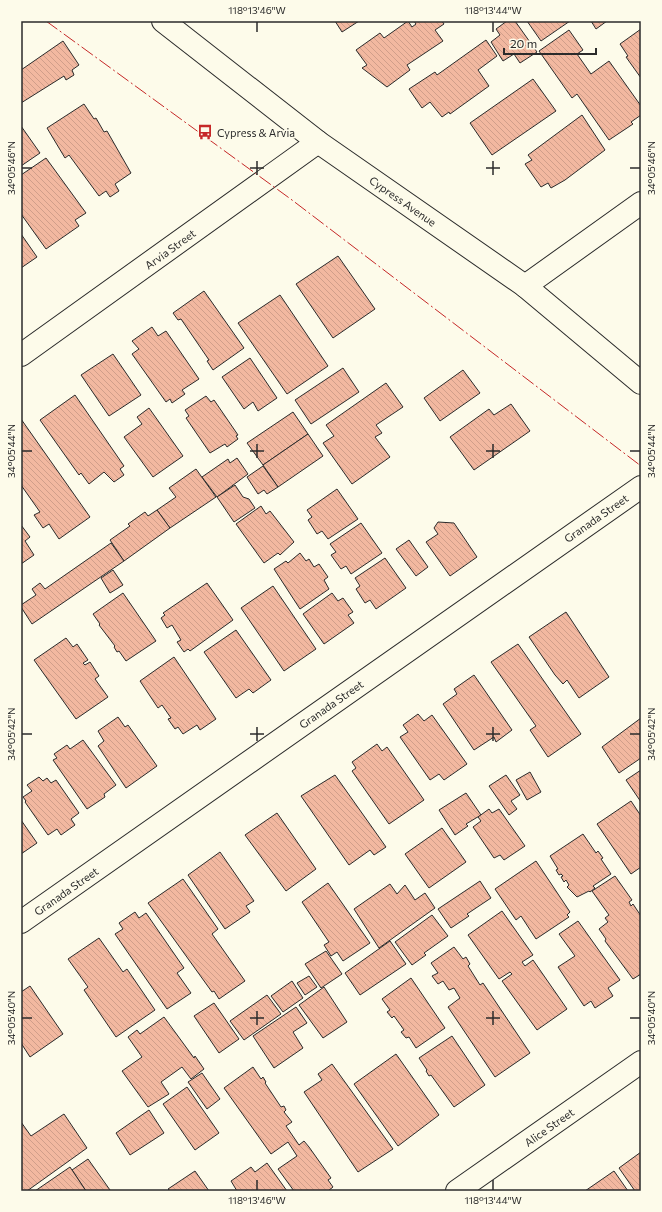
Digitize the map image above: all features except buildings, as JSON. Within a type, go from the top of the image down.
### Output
[{"type":"street","name":"Cypress Avenue","points":[[163,21],[318,142],[524,286],[641,383]]},
{"type":"street","name":"Arvia Street","points":[[21,355],[318,142]]},
{"type":"street","points":[[524,286],[641,203]]},
{"type":"street","name":"Granada Street","points":[[21,922],[641,487]]},
{"type":"street","name":"Alice Street","points":[[457,1191],[641,1062]]},
{"type":"power","points":[[46,21],[292,200],[641,466]]},
{"type":"place","name":"Cypress & Arvia","points":[[205,132]]}]
